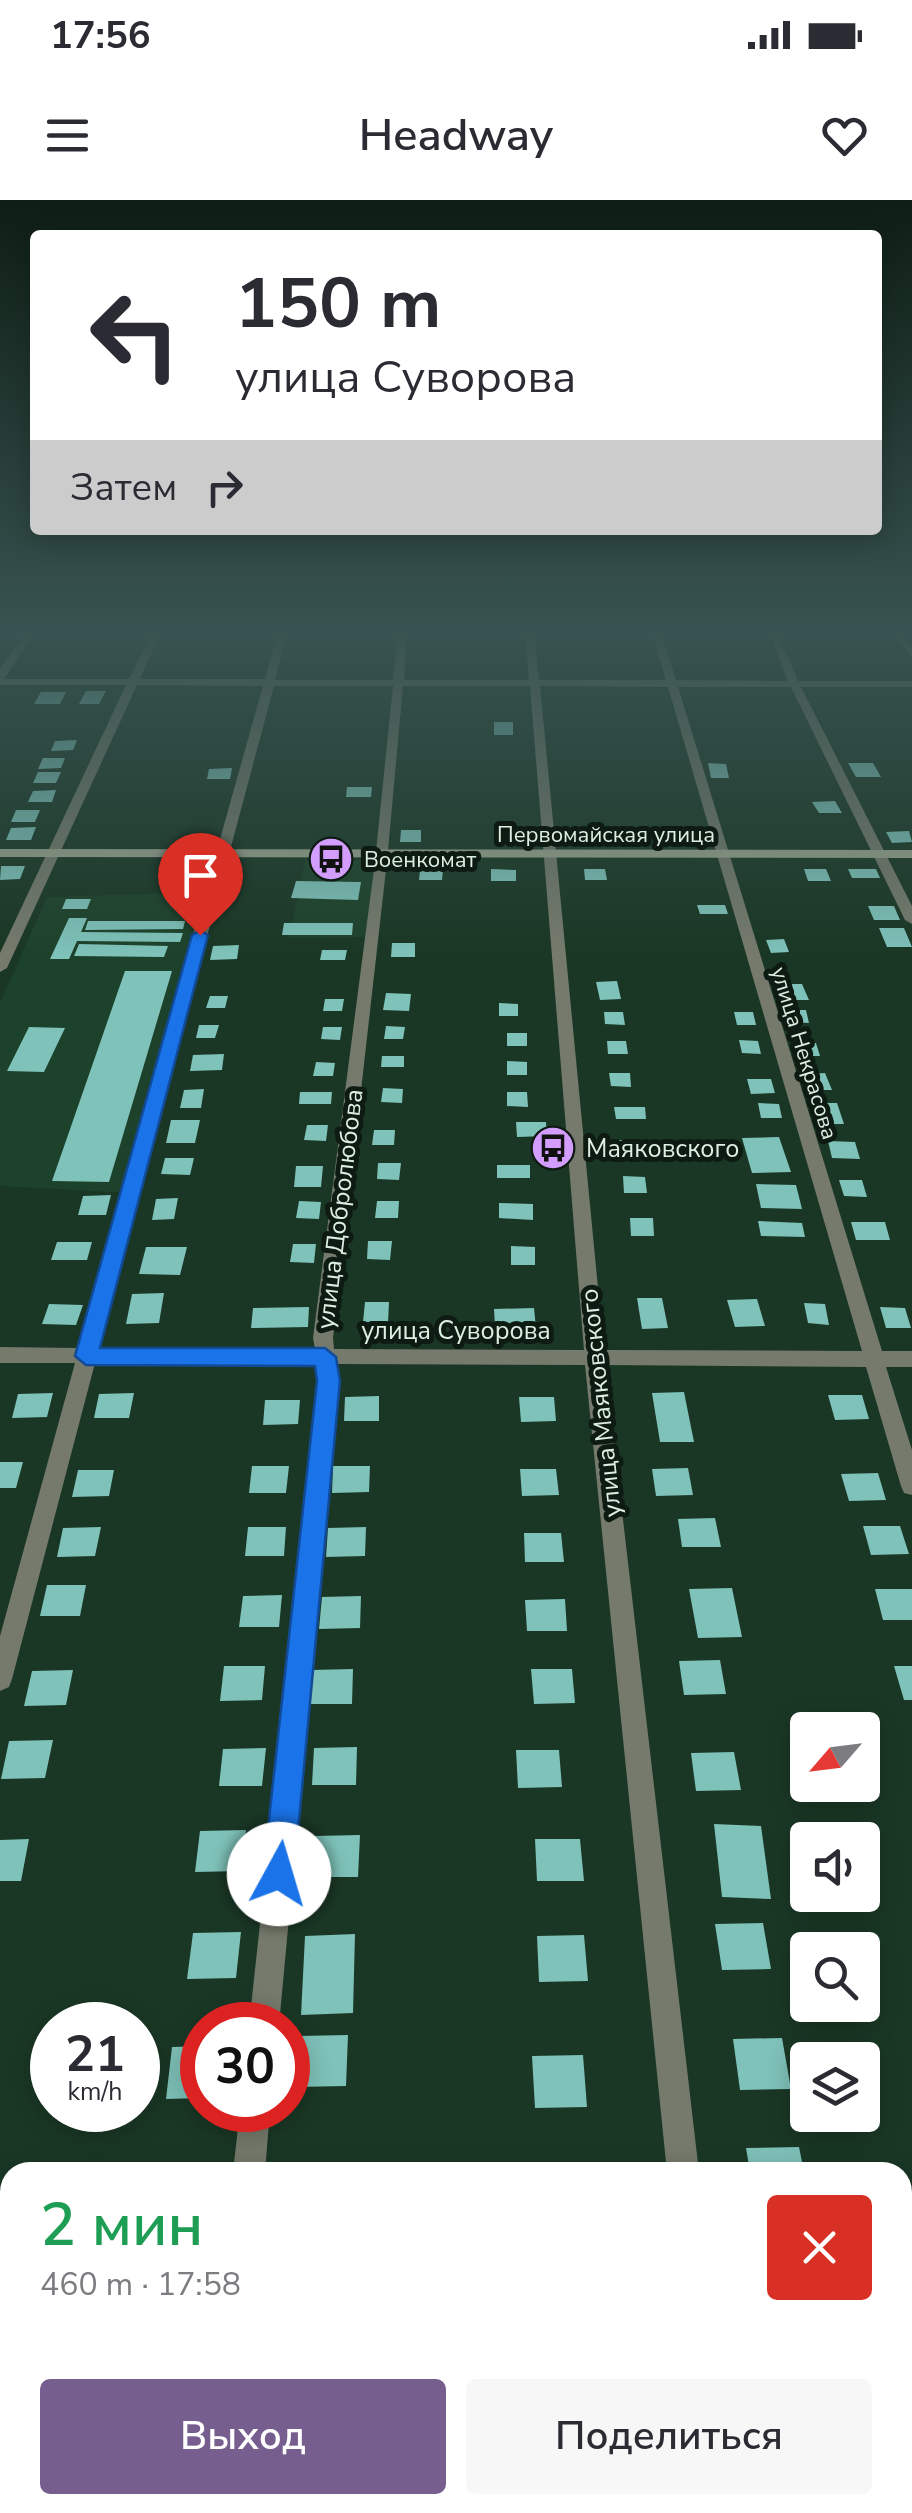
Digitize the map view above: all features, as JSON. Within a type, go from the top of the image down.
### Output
[{"type":"street","points":[[0,968],[107,741]]},
{"type":"street","points":[[0,1679],[252,741]]},
{"type":"street","name":"улица Добролюбова","points":[[266,2002],[329,1381],[322,1338],[392,741]]},
{"type":"street","name":"улица Маяковского","points":[[539,741],[594,1359],[682,2162]]},
{"type":"street","name":"улица Некрасова","points":[[689,741],[912,1486]]},
{"type":"street","points":[[823,741],[912,920]]},
{"type":"street","name":"Первомайская улица","points":[[0,853],[912,854]]},
{"type":"street","name":"улица Суворова","points":[[0,1356],[912,1359]]},
{"type":"street","points":[[249,2162],[253,2132]]},
{"type":"shaded area","points":[[374,860],[366,937],[289,938],[305,861]]},
{"type":"shaded area","points":[[210,892],[131,1193],[0,1186],[0,1003],[47,897]]},
{"type":"building","points":[[55,741],[77,741],[73,750],[51,751]]},
{"type":"building","points":[[43,758],[65,758],[61,768],[38,769]]},
{"type":"building","points":[[708,763],[726,764],[729,778],[711,778]]},
{"type":"building","points":[[848,763],[873,763],[881,777],[856,777]]},
{"type":"building","points":[[232,768],[230,779],[207,779],[209,769]]},
{"type":"building","points":[[38,772],[61,772],[56,783],[33,783]]},
{"type":"building","points":[[347,787],[372,787],[371,797],[346,797]]},
{"type":"building","points":[[56,790],[52,802],[28,802],[33,791]]},
{"type":"building","points":[[835,801],[842,813],[819,813],[812,802]]},
{"type":"building","points":[[16,810],[40,810],[35,822],[11,822]]},
{"type":"building","points":[[36,827],[31,840],[6,840],[11,828]]},
{"type":"building","points":[[401,830],[421,830],[421,842],[400,842]]},
{"type":"building","points":[[909,831],[912,842],[892,843],[886,832]]},
{"type":"building","points":[[1,866],[25,866],[20,879],[0,880]]},
{"type":"building","points":[[165,869],[196,869],[191,884],[160,883]]},
{"type":"building","points":[[491,869],[516,870],[516,881],[491,881]]},
{"type":"building","points":[[584,869],[605,869],[607,880],[585,880]]},
{"type":"building","points":[[804,869],[826,869],[831,881],[808,881]]},
{"type":"building","points":[[848,869],[876,869],[880,878],[852,878]]},
{"type":"building","points":[[420,870],[443,870],[442,880],[419,880]]},
{"type":"building","points":[[296,881],[361,882],[358,900],[291,898]]},
{"type":"building","points":[[66,899],[91,899],[87,909],[62,909]]},
{"type":"building","points":[[697,905],[725,905],[728,914],[700,914]]},
{"type":"building","points":[[868,906],[894,906],[900,920],[874,920]]},
{"type":"building","points":[[69,918],[87,918],[81,932],[183,933],[180,942],[77,941],[69,959],[50,959]]},
{"type":"building","points":[[88,921],[185,921],[183,929],[85,930]]},
{"type":"building","points":[[284,923],[353,923],[352,935],[282,935]]},
{"type":"building","points":[[879,928],[904,928],[912,947],[887,947]]},
{"type":"building","points":[[784,939],[789,952],[771,953],[766,940]]},
{"type":"building","points":[[392,943],[415,943],[415,957],[391,957]]},
{"type":"building","points":[[79,944],[168,946],[164,957],[74,956]]},
{"type":"building","points":[[239,945],[237,959],[210,960],[213,946]]},
{"type":"building","points":[[322,950],[347,950],[345,960],[320,960]]},
{"type":"building","points":[[125,971],[172,971],[109,1182],[52,1181]]},
{"type":"building","points":[[617,981],[621,999],[600,1000],[596,982]]},
{"type":"building","points":[[779,984],[802,984],[809,1000],[785,1000]]},
{"type":"building","points":[[386,993],[411,994],[409,1011],[383,1010]]},
{"type":"building","points":[[210,996],[228,996],[225,1008],[206,1008]]},
{"type":"building","points":[[325,999],[344,999],[342,1011],[323,1011]]},
{"type":"building","points":[[499,1003],[518,1004],[518,1016],[499,1016]]},
{"type":"building","points":[[786,1010],[806,1010],[809,1023],[790,1022]]},
{"type":"building","points":[[604,1012],[623,1012],[625,1025],[605,1024]]},
{"type":"building","points":[[734,1012],[753,1012],[756,1025],[737,1025]]},
{"type":"building","points":[[199,1025],[219,1025],[215,1038],[196,1038]]},
{"type":"building","points":[[386,1026],[405,1027],[403,1039],[384,1039]]},
{"type":"building","points":[[29,1027],[65,1028],[44,1072],[7,1071]]},
{"type":"building","points":[[323,1027],[342,1027],[340,1040],[321,1039]]},
{"type":"building","points":[[507,1033],[527,1033],[527,1046],[507,1046]]},
{"type":"building","points":[[739,1040],[758,1041],[761,1054],[742,1053]]},
{"type":"building","points":[[607,1041],[626,1041],[628,1054],[608,1054]]},
{"type":"building","points":[[796,1042],[816,1043],[820,1056],[800,1056]]},
{"type":"building","points":[[224,1054],[222,1070],[190,1071],[193,1055]]},
{"type":"building","points":[[382,1056],[404,1056],[404,1067],[381,1067]]},
{"type":"building","points":[[507,1061],[527,1062],[527,1075],[507,1075]]},
{"type":"building","points":[[316,1062],[335,1063],[333,1076],[313,1076]]},
{"type":"building","points":[[609,1073],[630,1073],[631,1087],[611,1086]]},
{"type":"building","points":[[825,1073],[832,1090],[814,1090],[808,1074]]},
{"type":"building","points":[[747,1079],[771,1079],[775,1093],[751,1094]]},
{"type":"building","points":[[383,1088],[403,1089],[402,1103],[381,1102]]},
{"type":"building","points":[[204,1089],[201,1108],[180,1108],[184,1090]]},
{"type":"building","points":[[300,1092],[332,1092],[331,1104],[299,1104]]},
{"type":"building","points":[[507,1092],[527,1092],[528,1107],[507,1106]]},
{"type":"building","points":[[758,1103],[779,1104],[782,1118],[761,1118]]},
{"type":"building","points":[[815,1103],[837,1103],[844,1124],[821,1124]]},
{"type":"building","points":[[614,1107],[645,1107],[646,1119],[616,1119]]},
{"type":"building","points":[[171,1120],[200,1120],[195,1143],[166,1143]]},
{"type":"building","points":[[516,1122],[546,1122],[547,1136],[517,1137]]},
{"type":"building","points":[[307,1125],[328,1125],[326,1141],[304,1140]]},
{"type":"building","points":[[374,1130],[395,1130],[394,1145],[372,1145]]},
{"type":"building","points":[[779,1137],[791,1172],[752,1173],[742,1138]]},
{"type":"building","points":[[618,1140],[654,1140],[658,1159],[621,1160]]},
{"type":"building","points":[[828,1141],[855,1142],[860,1159],[832,1158]]},
{"type":"building","points":[[165,1158],[194,1158],[190,1175],[161,1174]]},
{"type":"building","points":[[378,1163],[401,1163],[399,1180],[377,1179]]},
{"type":"building","points":[[497,1165],[530,1165],[530,1178],[497,1178]]},
{"type":"building","points":[[296,1166],[323,1166],[321,1187],[294,1187]]},
{"type":"building","points":[[623,1176],[645,1177],[647,1193],[624,1193]]},
{"type":"building","points":[[839,1180],[862,1180],[867,1197],[844,1196]]},
{"type":"building","points":[[756,1184],[796,1185],[802,1209],[761,1208]]},
{"type":"building","points":[[111,1195],[106,1215],[78,1215],[83,1196]]},
{"type":"building","points":[[178,1198],[174,1219],[152,1220],[156,1199]]},
{"type":"building","points":[[299,1201],[321,1202],[319,1219],[296,1218]]},
{"type":"building","points":[[377,1201],[399,1201],[398,1218],[375,1218]]},
{"type":"building","points":[[499,1203],[533,1204],[533,1220],[499,1218]]},
{"type":"building","points":[[630,1218],[653,1218],[654,1236],[631,1236]]},
{"type":"building","points":[[758,1221],[802,1223],[805,1237],[761,1236]]},
{"type":"building","points":[[851,1222],[885,1222],[890,1240],[856,1240]]},
{"type":"building","points":[[368,1241],[392,1241],[390,1260],[367,1259]]},
{"type":"building","points":[[57,1242],[92,1242],[87,1260],[51,1260]]},
{"type":"building","points":[[293,1244],[316,1244],[314,1263],[290,1262]]},
{"type":"building","points":[[511,1246],[535,1247],[535,1265],[511,1265]]},
{"type":"building","points":[[146,1247],[187,1247],[180,1275],[139,1274]]},
{"type":"building","points":[[164,1293],[159,1323],[126,1324],[132,1294]]},
{"type":"building","points":[[637,1298],[662,1298],[668,1328],[642,1329]]},
{"type":"building","points":[[757,1299],[765,1326],[735,1327],[727,1300]]},
{"type":"building","points":[[365,1302],[389,1302],[388,1323],[363,1322]]},
{"type":"building","points":[[804,1303],[825,1304],[829,1325],[808,1323]]},
{"type":"building","points":[[49,1304],[83,1305],[76,1325],[42,1324]]},
{"type":"building","points":[[309,1307],[308,1327],[251,1328],[253,1308]]},
{"type":"building","points":[[880,1307],[905,1308],[911,1328],[886,1328]]},
{"type":"building","points":[[534,1308],[536,1328],[495,1328],[494,1309]]},
{"type":"building","points":[[684,1392],[694,1442],[660,1442],[652,1393]]},
{"type":"building","points":[[53,1393],[47,1417],[12,1418],[18,1394]]},
{"type":"building","points":[[134,1393],[129,1418],[94,1418],[99,1394]]},
{"type":"building","points":[[828,1395],[862,1395],[869,1419],[835,1420]]},
{"type":"building","points":[[379,1396],[379,1421],[344,1421],[345,1397]]},
{"type":"building","points":[[519,1397],[554,1397],[556,1421],[521,1422]]},
{"type":"building","points":[[265,1400],[300,1400],[298,1424],[263,1425]]},
{"type":"building","points":[[0,1462],[23,1462],[16,1488],[0,1488]]},
{"type":"building","points":[[252,1466],[289,1466],[286,1493],[249,1493]]},
{"type":"building","points":[[333,1466],[370,1466],[369,1492],[332,1493]]},
{"type":"building","points":[[688,1468],[693,1495],[656,1496],[652,1469]]},
{"type":"building","points":[[520,1469],[556,1469],[559,1495],[522,1496]]},
{"type":"building","points":[[78,1470],[114,1470],[109,1496],[72,1497]]},
{"type":"building","points":[[878,1473],[886,1500],[849,1501],[841,1474]]},
{"type":"building","points":[[715,1518],[721,1547],[682,1547],[678,1519]]},
{"type":"building","points":[[863,1526],[900,1526],[909,1554],[871,1555]]},
{"type":"building","points":[[101,1527],[95,1556],[57,1557],[63,1528]]},
{"type":"building","points":[[248,1527],[286,1527],[284,1556],[245,1556]]},
{"type":"building","points":[[366,1527],[365,1556],[326,1557],[328,1528]]},
{"type":"building","points":[[524,1533],[561,1533],[564,1562],[525,1562]]},
{"type":"building","points":[[47,1585],[86,1585],[80,1616],[40,1616]]},
{"type":"building","points":[[732,1588],[742,1637],[698,1638],[689,1589]]},
{"type":"building","points":[[875,1589],[912,1589],[912,1620],[883,1620]]},
{"type":"building","points":[[282,1595],[279,1627],[239,1627],[243,1596]]},
{"type":"building","points":[[361,1596],[360,1628],[319,1629],[322,1597]]},
{"type":"building","points":[[565,1599],[567,1631],[527,1631],[525,1600]]},
{"type":"building","points":[[720,1660],[726,1694],[684,1695],[679,1661]]},
{"type":"building","points":[[224,1666],[265,1666],[262,1700],[220,1701]]},
{"type":"building","points":[[894,1666],[912,1666],[912,1700],[904,1700]]},
{"type":"building","points":[[353,1669],[352,1704],[310,1704],[312,1670]]},
{"type":"building","points":[[531,1669],[572,1669],[575,1703],[534,1704]]},
{"type":"building","points":[[73,1670],[66,1705],[24,1706],[32,1671]]},
{"type":"building","points":[[53,1740],[45,1778],[1,1779],[9,1741]]},
{"type":"building","points":[[357,1747],[356,1785],[312,1785],[314,1748]]},
{"type":"building","points":[[266,1748],[262,1786],[219,1786],[223,1749]]},
{"type":"building","points":[[516,1750],[559,1750],[562,1787],[518,1788]]},
{"type":"building","points":[[734,1752],[741,1790],[696,1791],[691,1753]]},
{"type":"building","points":[[714,1824],[761,1826],[771,1899],[722,1897]]},
{"type":"building","points":[[246,1830],[242,1871],[195,1872],[200,1831]]},
{"type":"building","points":[[360,1835],[358,1877],[312,1877],[315,1836]]},
{"type":"building","points":[[29,1839],[21,1881],[0,1881],[0,1840]]},
{"type":"building","points":[[535,1839],[580,1839],[584,1881],[537,1881]]},
{"type":"building","points":[[763,1923],[771,1969],[722,1970],[715,1924]]},
{"type":"building","points":[[241,1932],[236,1978],[187,1979],[193,1933]]},
{"type":"building","points":[[355,1934],[353,2013],[310,2015],[310,2002],[302,2002],[305,1936]]},
{"type":"building","points":[[584,1935],[588,1981],[539,1982],[537,1936]]},
{"type":"building","points":[[348,2035],[346,2086],[310,2087],[310,2036]]},
{"type":"building","points":[[782,2038],[790,2089],[740,2090],[733,2039]]},
{"type":"building","points":[[172,2047],[180,2047],[180,2099],[166,2099]]},
{"type":"building","points":[[583,2055],[587,2107],[535,2108],[532,2056]]},
{"type":"building","points":[[799,2147],[802,2162],[748,2162],[746,2148]]},
{"type":"place","name":"Военкомат","points":[[331,859]]},
{"type":"place","name":"Маяковского","points":[[553,1148]]},
{"type":"route","points":[[200,935],[86,1356],[325,1357],[329,1381],[279,1874]]}]
